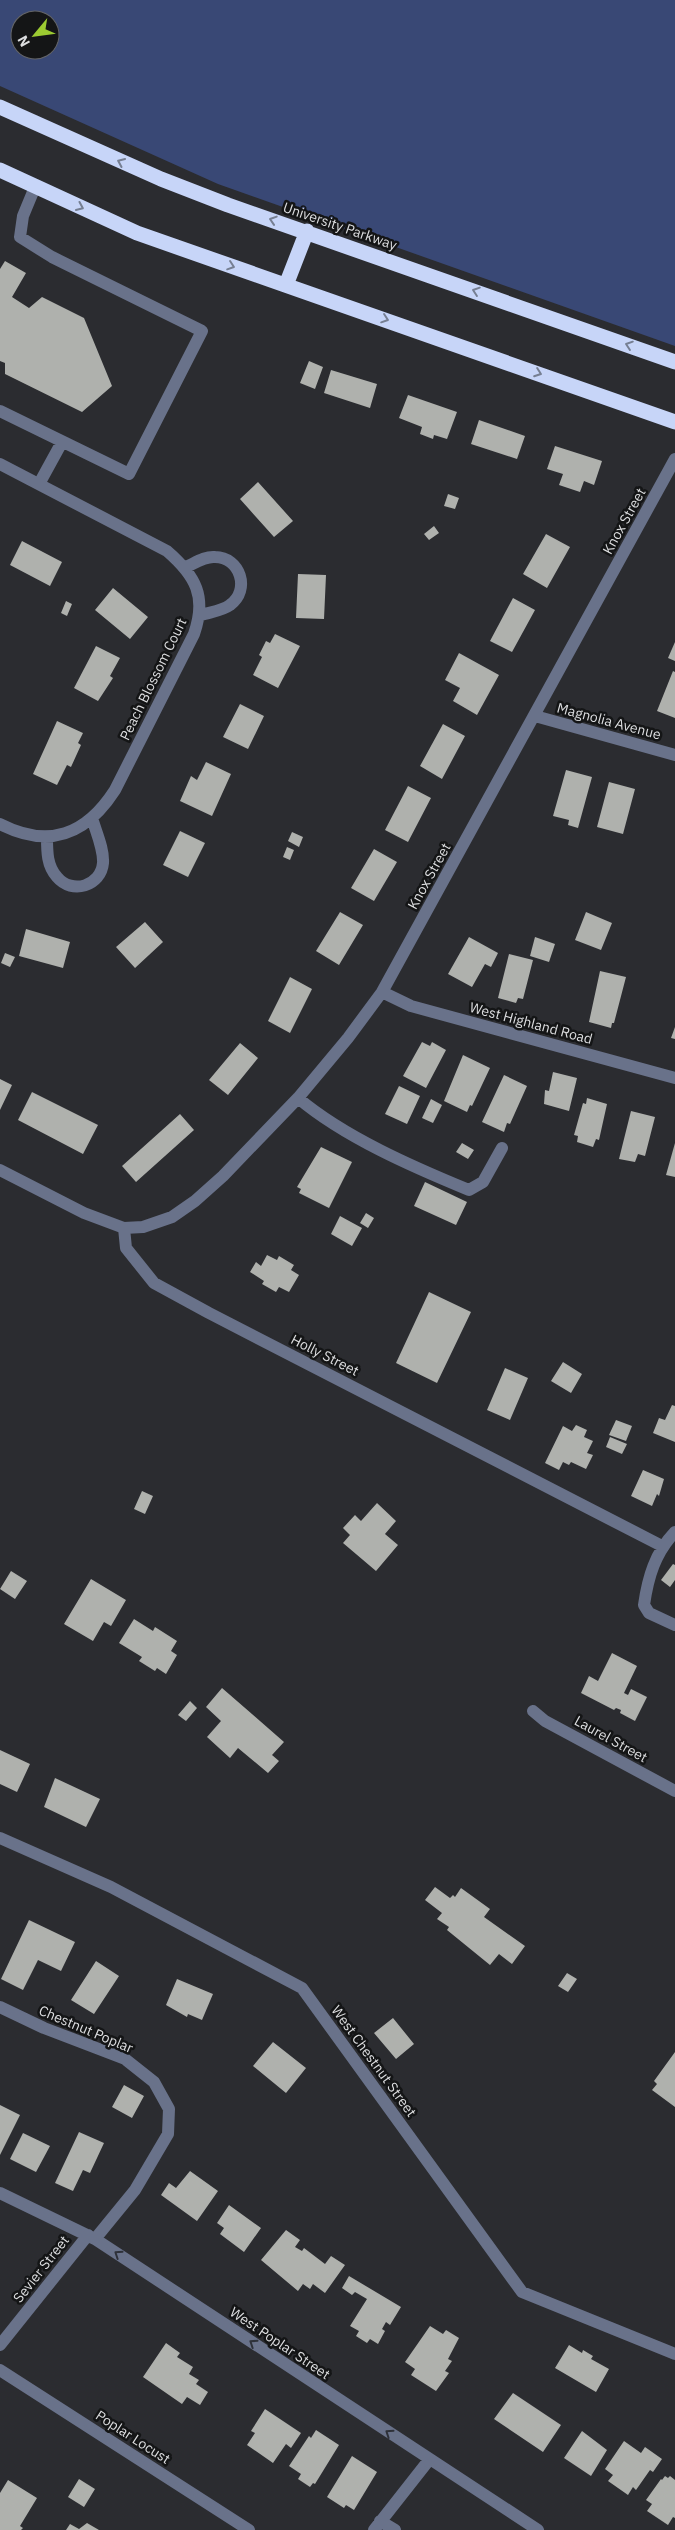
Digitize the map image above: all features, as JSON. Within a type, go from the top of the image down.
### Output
[{"type":"highway","name":"University Parkway","points":[[0,107],[162,179],[675,362]]},
{"type":"highway","points":[[0,170],[137,233],[675,422]]},
{"type":"highway","points":[[286,285],[306,231]]},
{"type":"street","points":[[0,411],[129,474],[202,331],[52,257],[20,237],[23,216],[35,187]]},
{"type":"street","points":[[39,484],[62,442]]},
{"type":"street","name":"Knox Street","points":[[124,1228],[143,1227],[172,1217],[195,1201],[298,1098],[348,1038],[382,992],[675,459]]},
{"type":"street","name":"Peach Blossom Court","points":[[0,464],[167,551],[186,567],[198,590],[201,615],[194,634],[115,790],[102,809],[78,828],[47,837],[20,834],[0,824]]},
{"type":"street","points":[[186,567],[204,559],[222,558],[230,562],[240,575],[240,592],[236,600],[222,609],[201,615]]},
{"type":"street","name":"Magnolia Avenue","points":[[535,716],[675,755]]},
{"type":"street","points":[[47,837],[47,857],[56,877],[70,886],[87,885],[100,874],[103,865],[103,856],[92,818]]},
{"type":"street","name":"West Highland Road","points":[[382,992],[411,1006],[675,1078]]},
{"type":"street","points":[[298,1098],[318,1115],[448,1183],[469,1190],[483,1182],[502,1148]]},
{"type":"street","points":[[0,1170],[84,1213],[124,1228]]},
{"type":"street","name":"Holly Street","points":[[124,1228],[126,1248],[154,1282],[208,1313],[662,1546]]},
{"type":"street","points":[[675,1532],[662,1546],[648,1580],[644,1605],[648,1613],[675,1625]]},
{"type":"street","name":"Laurel Street","points":[[533,1711],[546,1721],[675,1791]]},
{"type":"street","name":"West Chestnut Street","points":[[0,1838],[111,1887],[302,1988],[522,2292],[675,2354]]},
{"type":"street","name":"Chestnut Poplar","points":[[0,2008],[44,2028],[125,2059],[154,2082],[169,2110],[168,2134],[135,2190],[91,2237]]},
{"type":"street","name":"West Poplar Street","points":[[0,2193],[91,2237],[538,2530]]},
{"type":"street","name":"Sevier Street","points":[[0,2345],[91,2237]]},
{"type":"street","name":"Poplar Locust","points":[[0,2370],[249,2530]]},
{"type":"street","points":[[395,2530],[377,2525],[429,2460]]},
{"type":"street","points":[[510,2512],[522,2530]]},
{"type":"shaded area","points":[[0,0],[675,0],[675,346],[218,184],[0,86]]},
{"type":"building","points":[[5,261],[26,273],[12,297],[29,308],[42,297],[84,318],[112,386],[82,412],[5,374],[5,363],[0,361],[0,269]]},
{"type":"building","points":[[309,361],[323,367],[315,389],[300,383]]},
{"type":"building","points":[[331,370],[377,384],[370,408],[324,393]]},
{"type":"building","points":[[408,395],[457,412],[447,439],[434,435],[433,439],[420,434],[422,427],[399,418]]},
{"type":"building","points":[[479,420],[525,436],[517,459],[471,444]]},
{"type":"building","points":[[555,446],[602,461],[594,485],[584,481],[580,492],[559,485],[563,474],[547,469]]},
{"type":"building","points":[[258,482],[293,521],[274,537],[240,499]]},
{"type":"building","points":[[448,494],[459,498],[455,509],[444,506]]},
{"type":"building","points":[[434,526],[439,533],[429,540],[424,534]]},
{"type":"building","points":[[546,534],[570,547],[547,588],[523,574]]},
{"type":"building","points":[[22,541],[62,562],[50,586],[10,565]]},
{"type":"building","points":[[298,574],[326,575],[324,619],[296,618]]},
{"type":"building","points":[[113,588],[148,617],[130,639],[95,610]]},
{"type":"building","points":[[513,598],[535,610],[512,652],[490,641]]},
{"type":"building","points":[[66,601],[72,604],[67,616],[61,613]]},
{"type":"building","points":[[275,634],[300,646],[278,688],[253,675],[262,657],[259,655],[266,641],[270,643]]},
{"type":"building","points":[[675,642],[675,661],[668,658]]},
{"type":"building","points":[[96,646],[120,658],[110,676],[113,678],[98,701],[74,688]]},
{"type":"building","points":[[459,653],[499,675],[477,715],[453,701],[460,688],[445,680]]},
{"type":"building","points":[[673,671],[675,672],[675,718],[657,711]]},
{"type":"building","points":[[240,704],[264,716],[248,749],[223,737]]},
{"type":"building","points":[[57,721],[83,733],[78,743],[81,745],[71,767],[67,765],[57,785],[33,774]]},
{"type":"building","points":[[443,724],[465,736],[442,779],[420,766]]},
{"type":"building","points":[[206,762],[231,774],[212,816],[180,801],[191,776],[197,780]]},
{"type":"building","points":[[566,770],[592,777],[578,828],[568,825],[569,820],[553,816]]},
{"type":"building","points":[[609,782],[635,789],[623,834],[597,827]]},
{"type":"building","points":[[408,786],[431,798],[408,842],[385,830]]},
{"type":"building","points":[[180,831],[205,843],[188,877],[163,865]]},
{"type":"building","points":[[292,832],[303,837],[299,847],[288,841]]},
{"type":"building","points":[[287,847],[294,850],[290,860],[283,857]]},
{"type":"building","points":[[374,849],[397,862],[374,901],[351,888]]},
{"type":"building","points":[[340,912],[363,925],[339,965],[316,951]]},
{"type":"building","points":[[586,912],[612,923],[601,950],[575,940]]},
{"type":"building","points":[[145,922],[163,942],[135,968],[116,947]]},
{"type":"building","points":[[26,929],[70,942],[63,968],[19,956]]},
{"type":"building","points":[[469,937],[498,953],[491,967],[485,964],[472,987],[448,974]]},
{"type":"building","points":[[535,937],[555,944],[549,962],[530,956]]},
{"type":"building","points":[[5,953],[15,957],[10,967],[1,963]]},
{"type":"building","points":[[509,954],[533,960],[523,999],[518,998],[516,1003],[498,998]]},
{"type":"building","points":[[600,971],[626,977],[611,1028],[589,1022]]},
{"type":"building","points":[[290,977],[312,989],[290,1033],[268,1021]]},
{"type":"building","points":[[675,1027],[675,1039],[671,1038]]},
{"type":"building","points":[[422,1042],[430,1046],[432,1042],[446,1050],[426,1088],[403,1076]]},
{"type":"building","points":[[240,1043],[258,1058],[228,1095],[209,1080]]},
{"type":"building","points":[[463,1055],[490,1068],[472,1106],[470,1105],[467,1112],[444,1101]]},
{"type":"building","points":[[553,1072],[577,1078],[569,1111],[544,1104],[545,1090],[549,1091]]},
{"type":"building","points":[[504,1075],[527,1086],[510,1124],[507,1123],[504,1132],[482,1122]]},
{"type":"building","points":[[0,1079],[12,1085],[0,1110]]},
{"type":"building","points":[[399,1086],[420,1096],[407,1124],[385,1114]]},
{"type":"building","points":[[32,1092],[98,1125],[83,1154],[18,1120]]},
{"type":"building","points":[[587,1098],[607,1104],[599,1140],[596,1139],[593,1147],[577,1142],[578,1136],[574,1135],[583,1103],[586,1104]]},
{"type":"building","points":[[431,1099],[442,1105],[433,1123],[422,1118]]},
{"type":"building","points":[[631,1111],[655,1117],[645,1156],[638,1154],[635,1162],[619,1159]]},
{"type":"building","points":[[180,1114],[194,1130],[136,1182],[122,1166]]},
{"type":"building","points":[[462,1143],[474,1150],[468,1159],[456,1152]]},
{"type":"building","points":[[675,1143],[675,1177],[666,1175]]},
{"type":"building","points":[[321,1147],[352,1162],[329,1208],[299,1193],[301,1189],[297,1187]]},
{"type":"building","points":[[425,1182],[467,1202],[456,1225],[414,1206]]},
{"type":"building","points":[[366,1213],[374,1218],[368,1228],[360,1223]]},
{"type":"building","points":[[340,1216],[362,1228],[352,1246],[331,1234]]},
{"type":"building","points":[[267,1255],[277,1260],[279,1256],[294,1265],[291,1270],[299,1275],[289,1292],[279,1287],[276,1292],[262,1284],[264,1281],[250,1272],[256,1262],[261,1266]]},
{"type":"building","points":[[429,1292],[471,1312],[437,1383],[396,1363]]},
{"type":"building","points":[[563,1362],[582,1374],[571,1393],[551,1381]]},
{"type":"building","points":[[505,1368],[528,1378],[510,1420],[487,1410]]},
{"type":"building","points":[[672,1405],[675,1406],[675,1442],[653,1433],[659,1418],[665,1420]]},
{"type":"building","points":[[616,1420],[632,1426],[626,1441],[609,1435]]},
{"type":"building","points":[[576,1425],[587,1430],[584,1437],[593,1441],[587,1453],[593,1455],[586,1469],[571,1462],[569,1465],[563,1462],[559,1470],[545,1463],[563,1426],[572,1431]]},
{"type":"building","points":[[610,1437],[627,1444],[622,1454],[606,1447]]},
{"type":"building","points":[[643,1470],[664,1479],[659,1496],[657,1494],[652,1506],[631,1496]]},
{"type":"building","points":[[142,1491],[153,1496],[145,1514],[134,1509]]},
{"type":"building","points":[[377,1503],[396,1521],[385,1534],[398,1545],[376,1571],[343,1543],[350,1535],[343,1528],[355,1515],[361,1521]]},
{"type":"building","points":[[673,1564],[675,1565],[675,1580],[670,1587],[661,1580]]},
{"type":"building","points":[[11,1571],[27,1581],[15,1599],[0,1589]]},
{"type":"building","points":[[91,1579],[126,1600],[111,1626],[104,1622],[93,1641],[64,1624]]},
{"type":"building","points":[[134,1619],[153,1631],[155,1627],[177,1641],[171,1651],[177,1655],[166,1674],[157,1668],[155,1671],[139,1661],[142,1657],[119,1643]]},
{"type":"building","points":[[612,1653],[637,1666],[624,1693],[628,1695],[631,1689],[647,1697],[635,1721],[620,1713],[621,1710],[616,1708],[614,1710],[581,1693],[589,1676],[598,1681]]},
{"type":"building","points":[[222,1688],[284,1742],[272,1755],[279,1761],[268,1773],[238,1748],[230,1758],[207,1737],[221,1721],[206,1707]]},
{"type":"building","points":[[190,1701],[197,1708],[186,1721],[178,1715]]},
{"type":"building","points":[[0,1750],[30,1764],[17,1792],[0,1784]]},
{"type":"building","points":[[55,1778],[100,1799],[86,1827],[44,1807]]},
{"type":"building","points":[[435,1887],[450,1898],[453,1895],[455,1897],[461,1888],[490,1909],[484,1917],[525,1946],[512,1964],[499,1954],[490,1965],[447,1930],[449,1927],[437,1919],[442,1913],[425,1900]]},
{"type":"building","points":[[29,1920],[75,1942],[61,1971],[38,1960],[23,1990],[1,1979]]},
{"type":"building","points":[[96,1961],[119,1976],[94,2014],[71,2000]]},
{"type":"building","points":[[567,1973],[577,1979],[568,1992],[558,1986]]},
{"type":"building","points":[[177,1979],[213,1994],[202,2020],[188,2014],[187,2017],[166,2005]]},
{"type":"building","points":[[393,2018],[414,2044],[396,2059],[374,2033]]},
{"type":"building","points":[[273,2042],[306,2068],[286,2093],[253,2066]]},
{"type":"building","points":[[675,2052],[675,2107],[652,2090],[657,2084],[654,2081]]},
{"type":"building","points":[[124,2085],[144,2096],[132,2118],[112,2107]]},
{"type":"building","points":[[0,2105],[20,2115],[0,2155]]},
{"type":"building","points":[[79,2132],[104,2143],[90,2173],[83,2170],[73,2191],[55,2183]]},
{"type":"building","points":[[23,2133],[50,2146],[36,2172],[10,2159]]},
{"type":"building","points":[[190,2171],[218,2191],[197,2221],[161,2195],[169,2183],[176,2188]]},
{"type":"building","points":[[229,2205],[261,2228],[244,2252],[220,2234],[224,2228],[217,2223]]},
{"type":"building","points":[[286,2230],[300,2240],[295,2247],[302,2251],[304,2248],[325,2264],[331,2256],[345,2265],[325,2293],[313,2284],[310,2289],[303,2284],[298,2291],[261,2260]]},
{"type":"building","points":[[349,2276],[401,2307],[390,2325],[386,2322],[382,2329],[385,2331],[378,2344],[370,2339],[367,2343],[356,2336],[359,2331],[350,2326],[367,2299],[355,2292],[352,2295],[342,2288]]},
{"type":"building","points":[[430,2326],[443,2334],[446,2330],[459,2338],[448,2359],[452,2361],[445,2371],[449,2373],[436,2391],[411,2375],[415,2369],[405,2362]]},
{"type":"building","points":[[166,2343],[180,2353],[177,2357],[193,2367],[189,2374],[199,2380],[196,2384],[208,2392],[200,2405],[187,2397],[182,2404],[143,2377]]},
{"type":"building","points":[[569,2345],[582,2353],[583,2350],[593,2356],[591,2359],[609,2369],[596,2392],[555,2368]]},
{"type":"building","points":[[513,2393],[561,2425],[543,2452],[494,2419]]},
{"type":"building","points":[[265,2409],[301,2433],[291,2448],[286,2444],[273,2463],[247,2445],[255,2433],[251,2431]]},
{"type":"building","points":[[316,2430],[339,2445],[315,2484],[313,2483],[310,2487],[298,2479],[301,2474],[289,2466],[309,2436],[311,2438]]},
{"type":"building","points":[[582,2431],[607,2450],[591,2476],[564,2458]]},
{"type":"building","points":[[624,2441],[641,2453],[645,2447],[662,2459],[653,2472],[650,2470],[636,2490],[633,2487],[628,2495],[608,2481],[613,2475],[605,2469]]},
{"type":"building","points":[[352,2456],[377,2472],[354,2510],[346,2505],[344,2508],[327,2497]]},
{"type":"building","points":[[665,2476],[668,2478],[670,2476],[675,2480],[675,2518],[673,2517],[668,2525],[647,2511],[652,2504],[646,2500]]},
{"type":"building","points":[[79,2479],[95,2489],[84,2507],[68,2497]]},
{"type":"building","points":[[8,2480],[37,2498],[20,2526],[23,2528],[21,2530],[0,2530],[0,2493]]},
{"type":"building","points":[[87,2523],[99,2530],[66,2530],[70,2524],[79,2529]]}]
